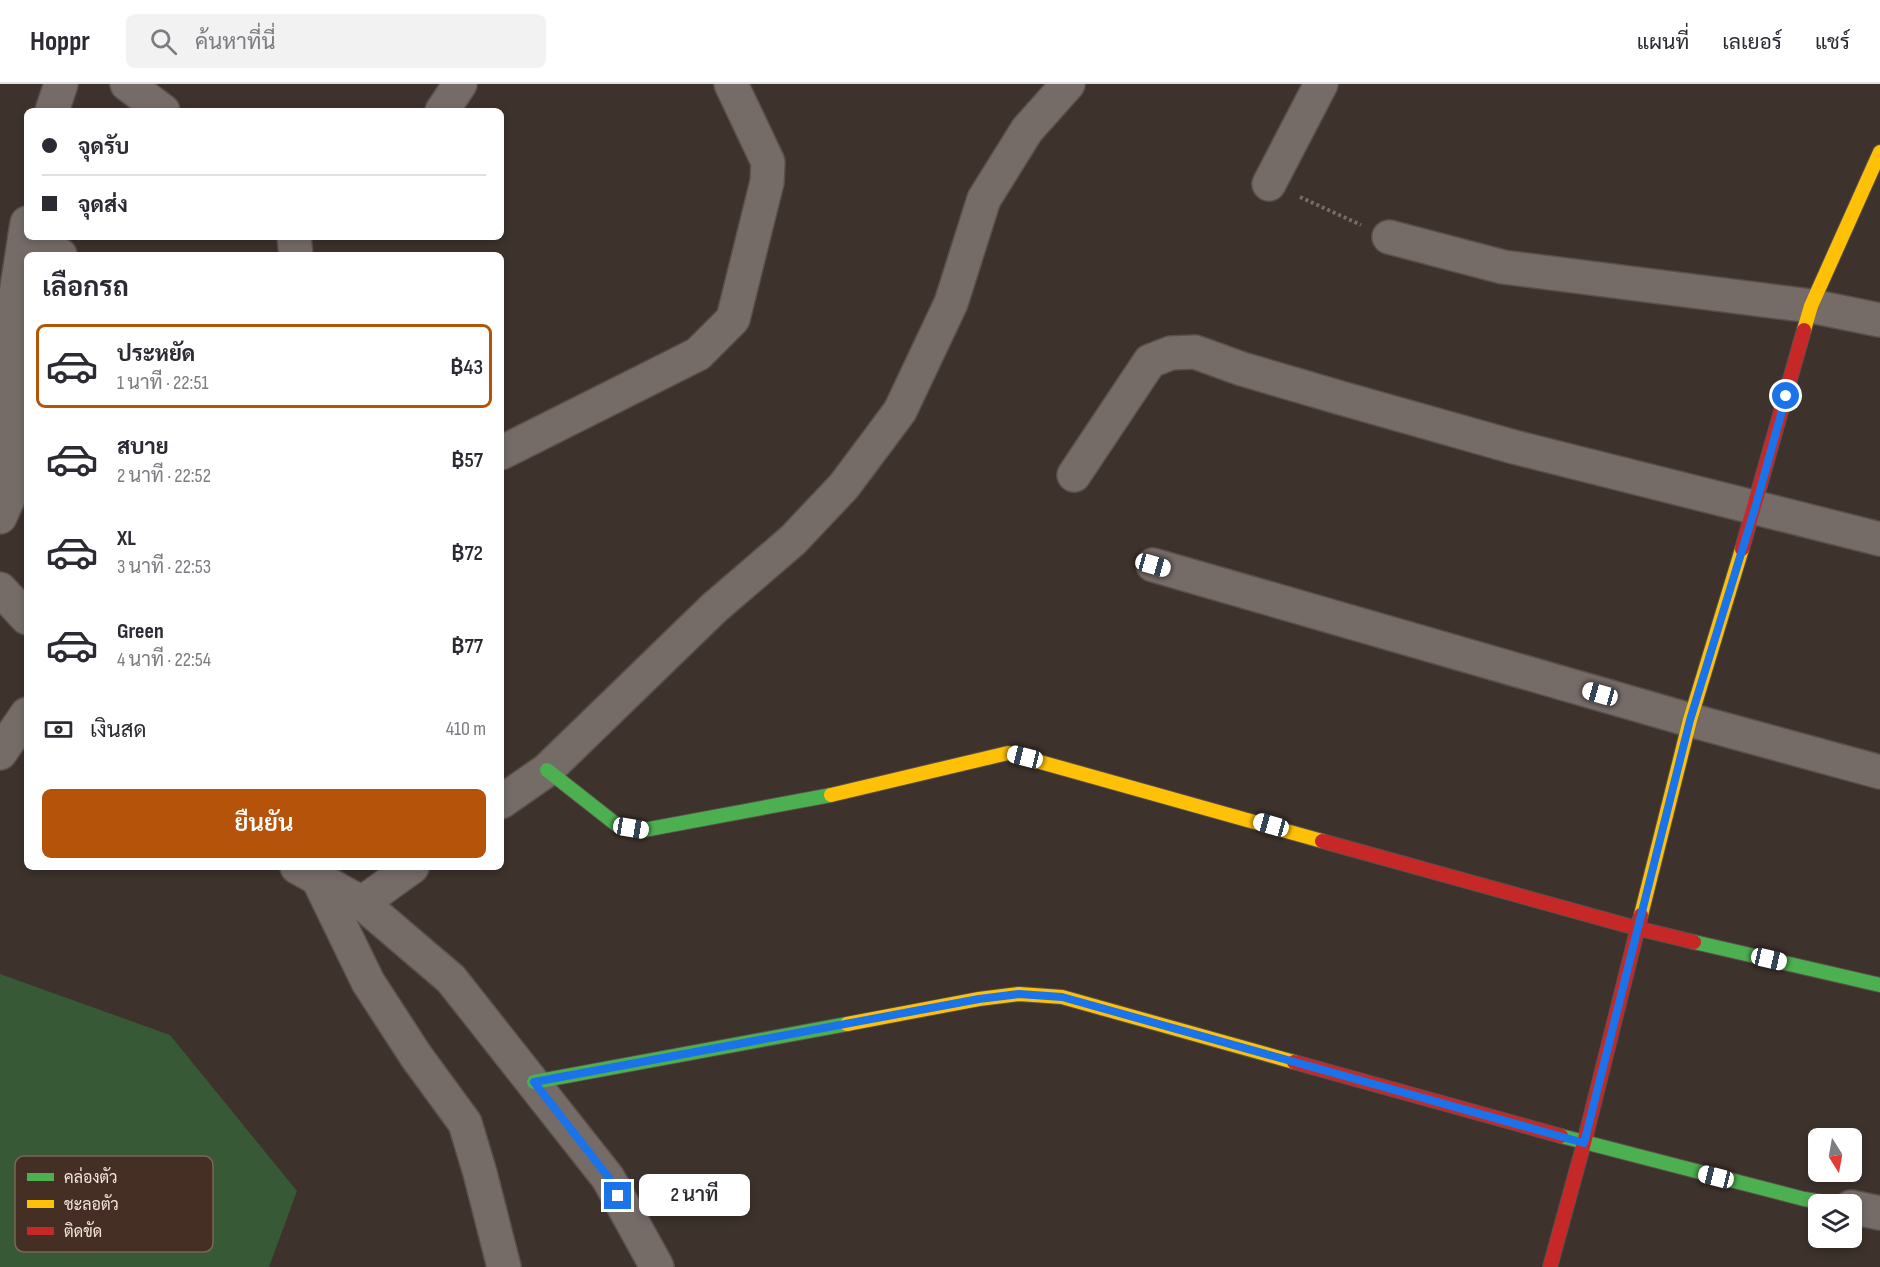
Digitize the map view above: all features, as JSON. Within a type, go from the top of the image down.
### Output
[{"type":"street","points":[[53,108],[61,84]]},
{"type":"street","points":[[128,84],[159,108]]},
{"type":"street","points":[[444,108],[460,84]]},
{"type":"street","points":[[504,451],[698,354],[733,319],[766,182],[768,162],[731,84]]},
{"type":"street","points":[[504,800],[547,770],[714,608],[793,540],[844,486],[900,411],[951,303],[984,199],[1027,130],[1068,84]]},
{"type":"street","points":[[1269,183],[1321,84]]},
{"type":"street","points":[[1550,1267],[1584,1143],[1636,928],[1690,720],[1755,508],[1811,306],[1880,152]]},
{"type":"street","points":[[1389,237],[1503,267],[1811,306],[1880,320]]},
{"type":"street","points":[[0,517],[12,490],[11,326],[25,240]]},
{"type":"street","points":[[39,240],[56,252]]},
{"type":"street","points":[[1074,475],[1150,361],[1171,352],[1195,352],[1242,369],[1503,444],[1880,539]]},
{"type":"street","points":[[1153,565],[1690,720],[1880,772]]},
{"type":"street","points":[[0,590],[24,615]]},
{"type":"street","points":[[0,753],[24,718]]},
{"type":"street","points":[[547,770],[617,825],[644,831],[827,796],[1008,753],[1636,928],[1880,985]]},
{"type":"street","points":[[362,903],[408,870]]},
{"type":"street","points":[[308,874],[362,903],[452,979],[609,1178],[657,1267]]},
{"type":"street","points":[[308,874],[368,982],[416,1056],[465,1123],[504,1267]]},
{"type":"street","points":[[534,1082],[979,999],[1030,995],[1062,997],[1584,1143],[1808,1200]]},
{"type":"street","points":[[1862,1209],[1880,1213]]},
{"type":"path","points":[[1269,183],[1389,237]]},
{"type":"green space","points":[[0,974],[170,1035],[297,1191],[269,1267],[0,1267]]},
{"type":"traffic: fast","points":[[547,770],[617,825],[644,830],[831,795]]},
{"type":"traffic: fast","points":[[1694,942],[1880,985]]},
{"type":"traffic: fast","points":[[534,1082],[847,1024]]},
{"type":"traffic: fast","points":[[1561,1136],[1808,1200]]},
{"type":"traffic: slow","points":[[1804,330],[1811,306],[1880,152]]},
{"type":"traffic: slow","points":[[1641,915],[1690,720],[1742,549]]},
{"type":"traffic: slow","points":[[831,795],[1008,753],[1322,841]]},
{"type":"traffic: slow","points":[[847,1024],[979,999],[1019,994],[1062,997],[1294,1062]]},
{"type":"traffic: jam","points":[[1742,549],[1804,330]]},
{"type":"traffic: jam","points":[[1322,841],[1694,942]]},
{"type":"traffic: jam","points":[[1550,1267],[1584,1143],[1641,915]]},
{"type":"traffic: jam","points":[[1294,1062],[1561,1136]]},
{"type":"route","points":[[618,1196],[609,1178],[534,1082],[979,999],[1019,994],[1062,997],[1584,1143],[1636,928],[1690,720],[1755,508],[1786,396]]}]
